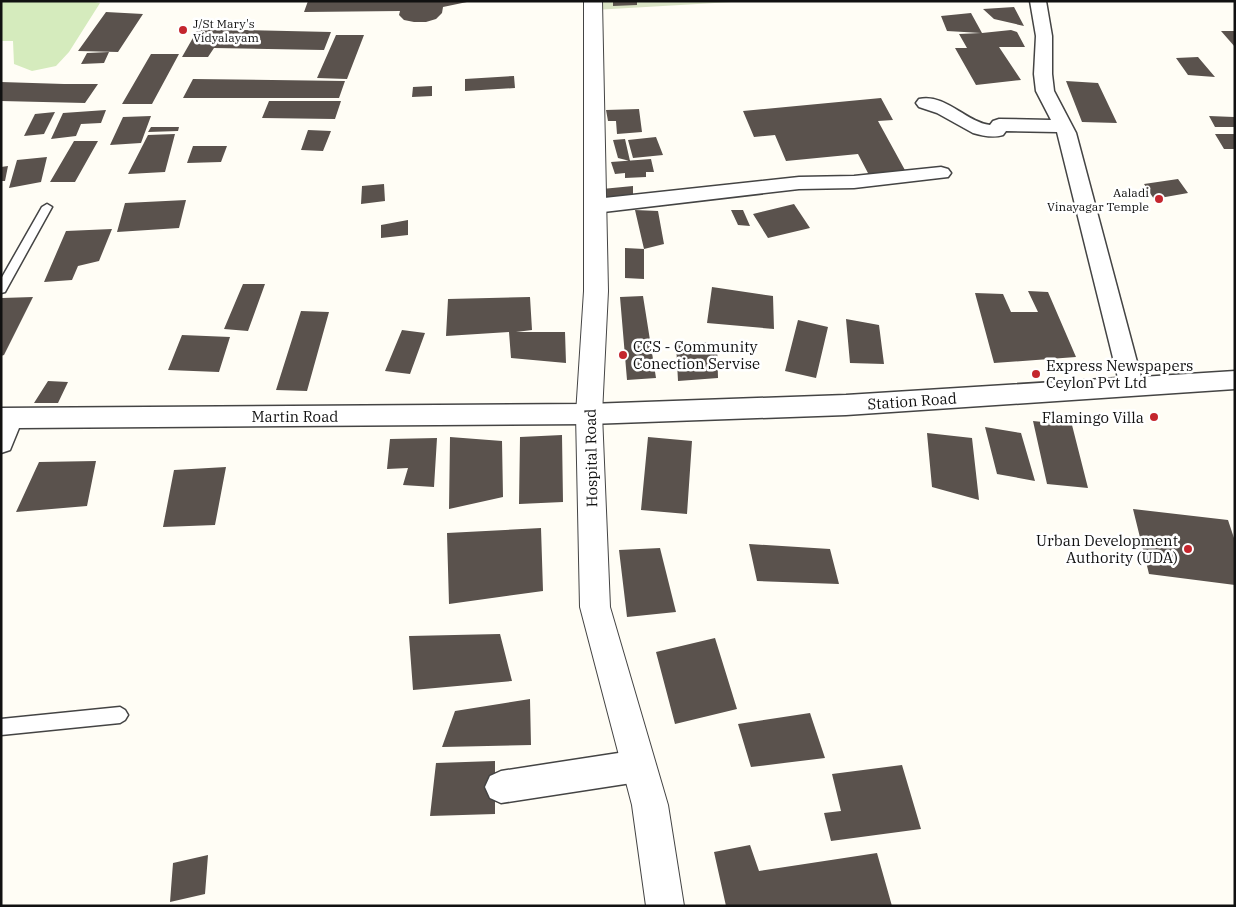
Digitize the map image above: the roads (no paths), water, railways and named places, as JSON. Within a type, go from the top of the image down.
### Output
[{"type":"street","name":"Hospital Road","points":[[593,1],[596,291],[589,414],[595,607],[650,805],[665,906]]},
{"type":"street","points":[[1038,1],[1044,36],[1043,74],[1045,91],[1067,133],[1132,387]]},
{"type":"street","points":[[925,103],[943,109],[979,129],[997,131],[999,125],[1062,126]]},
{"type":"street","points":[[595,206],[799,183],[854,182],[941,173]]},
{"type":"street","name":"Station Road","points":[[589,414],[846,406],[1235,380]]},
{"type":"street","name":"Martin Road","points":[[6,418],[589,414]]},
{"type":"street","points":[[1,443],[6,418]]},
{"type":"street","points":[[501,787],[638,766]]},
{"type":"lane","points":[[1,289],[47,206]]},
{"type":"lane","points":[[1,727],[120,715]]},
{"type":"place","name":"J/St Mary's Vidyalayam","points":[[183,30]]},
{"type":"place","name":"Aaladi Vinayagar Temple","points":[[1159,199]]},
{"type":"place","name":"CCS - Community Conection Servise","points":[[623,355]]},
{"type":"place","name":"Express Newspapers Ceylon Pvt Ltd","points":[[1036,374]]},
{"type":"place","name":"Flamingo Villa","points":[[1154,417]]},
{"type":"place","name":"Urban Development Authority (UDA)","points":[[1188,549]]}]
